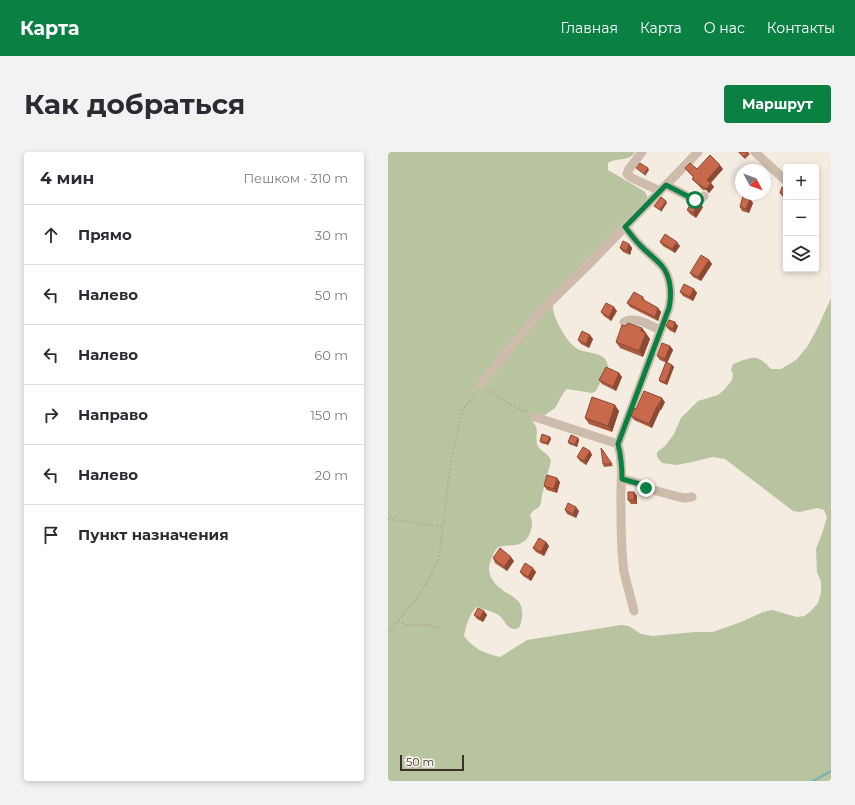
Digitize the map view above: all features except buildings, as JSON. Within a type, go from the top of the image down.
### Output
[{"type":"street","points":[[642,152],[627,174],[632,178],[695,200],[700,200],[704,196]]},
{"type":"street","points":[[480,385],[538,315],[698,152]]},
{"type":"street","points":[[754,152],[783,178]]},
{"type":"street","points":[[625,227],[638,243],[662,266],[667,274],[671,299],[669,308],[618,444],[622,465],[620,506],[622,556],[634,610]]},
{"type":"street","points":[[624,322],[634,319],[660,330]]},
{"type":"street","points":[[535,417],[618,444]]},
{"type":"street","points":[[622,479],[636,482],[646,488],[679,497],[692,497]]},
{"type":"path","points":[[388,633],[420,594],[439,558],[451,459],[462,411],[480,385],[507,403],[535,417]]},
{"type":"path","points":[[388,519],[443,527]]},
{"type":"path","points":[[398,621],[407,625],[429,625],[441,629]]},
{"type":"green space","points":[[388,152],[635,152],[630,157],[608,163],[608,170],[644,191],[647,195],[644,202],[559,288],[555,297],[553,311],[568,340],[572,345],[580,350],[600,355],[607,362],[608,367],[596,391],[592,393],[567,389],[555,408],[545,415],[538,414],[532,419],[537,430],[537,444],[551,461],[541,503],[539,507],[530,515],[532,527],[526,539],[517,545],[502,546],[498,548],[495,551],[489,565],[489,572],[492,579],[503,590],[514,597],[521,606],[521,623],[517,628],[512,629],[500,616],[477,607],[470,617],[464,636],[480,650],[489,654],[500,657],[527,640],[621,625],[629,626],[641,634],[653,636],[713,632],[763,612],[772,610],[797,617],[804,616],[810,612],[818,603],[821,593],[821,582],[817,572],[816,549],[827,517],[824,510],[817,508],[800,512],[793,511],[725,459],[713,457],[677,465],[662,463],[657,457],[657,452],[665,446],[674,434],[681,418],[698,401],[718,395],[725,389],[732,380],[733,374],[731,370],[733,364],[749,358],[757,358],[771,369],[781,369],[796,360],[807,347],[831,298],[831,781],[388,781]]},
{"type":"waterway","points":[[813,781],[831,771]]},
{"type":"route","points":[[646,488],[640,484],[622,479],[622,465],[618,444],[669,308],[671,292],[667,274],[662,266],[638,243],[625,227],[666,185],[695,200]]}]
